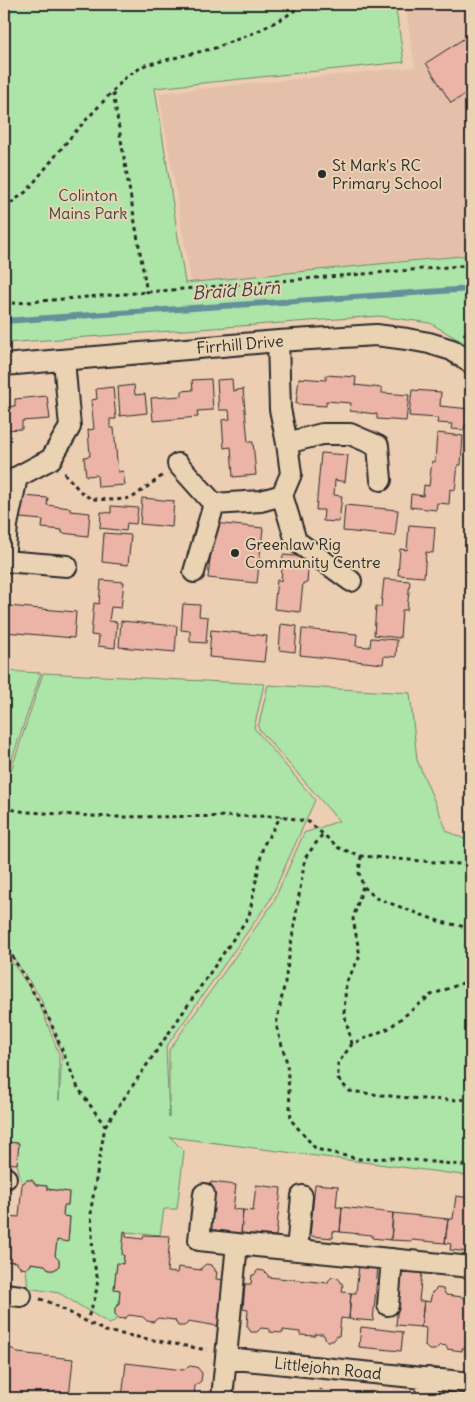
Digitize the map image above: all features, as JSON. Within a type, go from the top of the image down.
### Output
[{"type":"street","name":"Firrhill Drive","points":[[4,364],[278,341],[376,335],[429,343],[452,350],[471,363]]},
{"type":"street","points":[[278,341],[280,409],[291,474],[282,495],[296,541],[351,581]]},
{"type":"street","points":[[64,360],[70,427],[50,459],[10,473],[4,560],[68,566]]},
{"type":"street","points":[[287,443],[322,434],[350,434],[378,446],[380,480]]},
{"type":"street","points":[[178,464],[214,504]]},
{"type":"street","points":[[214,504],[261,500],[282,495]]},
{"type":"street","points":[[194,572],[214,504]]},
{"type":"street","points":[[204,1194],[199,1240],[471,1267]]},
{"type":"street","points":[[297,1250],[302,1196]]},
{"type":"street","points":[[222,1398],[236,1244]]},
{"type":"street","points":[[388,1305],[392,1259]]},
{"type":"street","name":"Littlejohn Road","points":[[226,1358],[471,1382]]},
{"type":"street","points":[[426,1398],[428,1378]]},
{"type":"path","points":[[4,208],[27,191],[74,133],[126,77],[145,65],[214,48],[256,32],[285,17],[304,4]]},
{"type":"path","points":[[113,92],[147,292]]},
{"type":"path","points":[[4,304],[471,265]]},
{"type":"path","points":[[50,459],[91,500],[132,498],[178,464]]},
{"type":"path","points":[[4,808],[26,812],[110,817],[281,816],[309,822],[339,848],[361,856],[471,865]]},
{"type":"path","points":[[87,1320],[96,1298],[98,1280],[93,1259],[91,1209],[105,1126],[249,916],[263,846],[281,816]]},
{"type":"path","points":[[322,835],[305,858],[285,982],[276,1025],[287,1062],[291,1120],[316,1149],[359,1159],[396,1158],[471,1166]]},
{"type":"path","points":[[361,856],[359,873],[363,886],[376,898],[441,922],[471,928]]},
{"type":"path","points":[[352,1044],[344,1013],[346,983],[360,956],[353,919],[363,886]]},
{"type":"path","points":[[4,942],[50,1021],[78,1088],[105,1126]]},
{"type":"path","points":[[471,980],[431,995],[389,1028],[352,1044],[338,1063],[338,1079],[349,1091],[385,1096],[450,1100],[471,1099]]},
{"type":"path","points":[[12,1295],[47,1300],[105,1331],[210,1351],[226,1358]]},
{"type":"shaded area","name":"St Mark's RC Primary School","points":[[405,4],[471,4],[471,255],[191,282],[159,93],[415,67]]},
{"type":"green space","name":"Colinton Mains Park","points":[[4,4],[395,4],[404,62],[155,88],[185,283],[471,255],[471,347],[430,323],[379,316],[4,343]]},
{"type":"green space","points":[[4,671],[41,673],[4,783]]},
{"type":"green space","points":[[43,673],[264,684],[254,728],[315,800],[270,900],[166,1047],[169,1118],[169,1050],[273,903],[304,833],[339,821],[258,728],[268,685],[410,693],[417,760],[447,831],[471,842],[471,1176],[170,1137],[184,1151],[177,1209],[164,1209],[160,1235],[126,1232],[123,1264],[117,1264],[114,1289],[120,1290],[119,1304],[115,1308],[118,1318],[110,1324],[59,1293],[28,1288],[26,1269],[31,1263],[45,1265],[49,1270],[54,1270],[59,1266],[59,1260],[55,1256],[57,1240],[68,1241],[70,1217],[63,1216],[64,1205],[68,1205],[69,1192],[47,1189],[47,1186],[36,1185],[32,1180],[27,1180],[22,1184],[17,1164],[18,1144],[4,1142],[4,950],[38,1000],[59,1054],[59,1101],[62,1054],[40,997],[4,944],[4,792]]},
{"type":"building","points":[[471,34],[471,91],[451,103],[426,63]]},
{"type":"building","points":[[326,375],[356,377],[355,385],[382,388],[382,393],[409,395],[406,421],[377,419],[377,414],[350,411],[351,403],[326,401],[326,406],[296,404],[299,378],[326,380]]},
{"type":"building","points":[[211,379],[213,410],[197,411],[198,417],[153,421],[151,398],[182,396],[182,391],[193,390],[192,380]]},
{"type":"building","points":[[232,379],[233,391],[243,389],[248,442],[253,442],[256,475],[233,477],[231,447],[224,448],[222,420],[230,419],[229,410],[219,410],[217,380]]},
{"type":"building","points":[[134,385],[135,395],[145,394],[147,413],[120,416],[118,387]]},
{"type":"building","points":[[113,387],[116,419],[110,419],[110,428],[114,428],[118,472],[123,471],[125,485],[98,487],[97,475],[86,476],[84,457],[90,456],[88,430],[94,429],[91,400],[97,399],[96,389]]},
{"type":"building","points":[[412,390],[441,392],[440,406],[470,409],[468,425],[465,425],[464,430],[451,429],[452,424],[437,423],[438,418],[409,416]]},
{"type":"building","points":[[47,396],[50,419],[22,421],[22,429],[4,430],[4,407],[15,406],[15,399]]},
{"type":"building","points":[[437,433],[463,436],[461,465],[458,465],[455,490],[450,489],[449,504],[437,503],[436,510],[410,507],[411,494],[423,496],[424,485],[429,486],[432,461],[435,462]]},
{"type":"building","points":[[321,453],[348,455],[345,482],[335,480],[334,495],[342,496],[339,522],[323,521],[324,510],[316,510]]},
{"type":"building","points":[[22,496],[48,498],[47,505],[70,508],[70,511],[90,513],[88,536],[42,528],[43,520],[20,518]]},
{"type":"building","points":[[142,498],[174,501],[172,527],[140,524]]},
{"type":"building","points":[[345,505],[398,510],[395,536],[343,531]]},
{"type":"building","points":[[111,506],[138,508],[136,524],[127,523],[126,531],[100,528],[101,512],[111,513]]},
{"type":"building","name":"Greenlaw Rig Community Centre","points":[[214,523],[263,528],[257,583],[208,578]]},
{"type":"building","points":[[409,525],[435,527],[433,553],[426,552],[424,577],[398,575],[400,549],[407,550]]},
{"type":"building","points":[[104,533],[131,535],[128,565],[102,562]]},
{"type":"building","points":[[283,555],[309,557],[307,583],[303,583],[300,612],[274,609],[277,580],[281,581]]},
{"type":"building","points":[[384,579],[410,581],[407,610],[402,610],[400,638],[374,635],[376,606],[381,607]]},
{"type":"building","points":[[101,580],[124,582],[121,608],[111,607],[109,621],[117,622],[115,648],[98,646],[99,636],[91,635],[94,603],[99,604]]},
{"type":"building","points":[[183,604],[200,605],[199,616],[208,617],[206,643],[190,642],[190,631],[181,630]]},
{"type":"building","points":[[8,606],[76,612],[74,638],[5,632]]},
{"type":"building","points":[[121,621],[177,626],[175,652],[119,647]]},
{"type":"building","points":[[281,624],[297,626],[295,652],[279,650]]},
{"type":"building","points":[[302,629],[357,634],[356,646],[370,647],[371,638],[397,640],[396,657],[384,656],[383,664],[300,655]]},
{"type":"building","points":[[211,630],[267,636],[264,662],[209,657]]},
{"type":"building","points":[[4,1142],[19,1143],[17,1164],[4,1163]]},
{"type":"building","points":[[27,1180],[32,1180],[36,1185],[47,1186],[47,1189],[69,1192],[68,1205],[64,1205],[63,1216],[70,1217],[68,1242],[57,1240],[55,1256],[59,1260],[59,1266],[54,1270],[49,1270],[45,1265],[31,1263],[26,1269],[21,1268],[17,1262],[4,1261],[4,1210],[6,1210],[5,1216],[19,1217],[22,1184]]},
{"type":"building","points":[[211,1182],[236,1185],[233,1209],[243,1210],[241,1235],[206,1229]]},
{"type":"building","points":[[315,1184],[338,1186],[336,1207],[342,1207],[340,1232],[333,1231],[333,1238],[310,1236]]},
{"type":"building","points":[[256,1185],[281,1188],[276,1236],[241,1235],[243,1210],[253,1211]]},
{"type":"building","points":[[456,1196],[471,1198],[471,1252],[450,1250],[451,1244],[445,1243],[448,1219],[453,1219]]},
{"type":"building","points":[[342,1207],[393,1213],[391,1240],[372,1238],[372,1235],[340,1232]]},
{"type":"building","points":[[393,1213],[448,1219],[445,1243],[391,1240]]},
{"type":"building","points":[[124,1231],[126,1232],[126,1237],[143,1239],[144,1235],[170,1236],[167,1272],[177,1273],[178,1267],[201,1270],[206,1264],[211,1265],[215,1269],[217,1272],[216,1279],[225,1280],[218,1326],[188,1321],[184,1326],[178,1326],[175,1320],[158,1318],[153,1322],[147,1321],[143,1317],[129,1315],[124,1319],[118,1318],[115,1314],[115,1308],[119,1304],[120,1290],[114,1289],[117,1263],[123,1264]]},
{"type":"building","points":[[359,1265],[378,1267],[373,1321],[349,1319],[351,1293],[356,1293]]},
{"type":"building","points":[[258,1270],[264,1271],[268,1277],[328,1283],[332,1277],[338,1278],[343,1285],[342,1292],[351,1293],[349,1319],[341,1318],[339,1336],[333,1341],[327,1341],[323,1334],[315,1334],[315,1336],[300,1335],[300,1332],[283,1330],[283,1333],[270,1332],[270,1329],[261,1328],[257,1332],[251,1332],[247,1326],[248,1310],[243,1309],[245,1284],[251,1284],[252,1275]]},
{"type":"building","points":[[401,1270],[422,1272],[419,1301],[424,1301],[421,1327],[396,1325]]},
{"type":"building","points":[[437,1288],[443,1289],[446,1295],[471,1298],[471,1349],[462,1348],[462,1351],[447,1349],[447,1346],[440,1345],[435,1350],[429,1350],[425,1346],[426,1328],[421,1327],[424,1301],[430,1302],[432,1292]]},
{"type":"building","points":[[361,1327],[403,1332],[401,1351],[359,1347]]},
{"type":"building","points":[[6,1348],[13,1349],[18,1353],[73,1359],[69,1398],[4,1398],[4,1350]]},
{"type":"building","points":[[126,1363],[183,1370],[190,1366],[197,1367],[202,1373],[201,1381],[195,1386],[194,1398],[122,1398]]},
{"type":"building","points":[[252,1393],[257,1393],[262,1398],[247,1398]]},
{"type":"waterway","name":"Braid Burn","points":[[4,321],[471,289]]},
{"type":"place","name":"St Mark's RC Primary School","points":[[322,174]]},
{"type":"place","name":"Greenlaw Rig Community Centre","points":[[235,553]]}]
